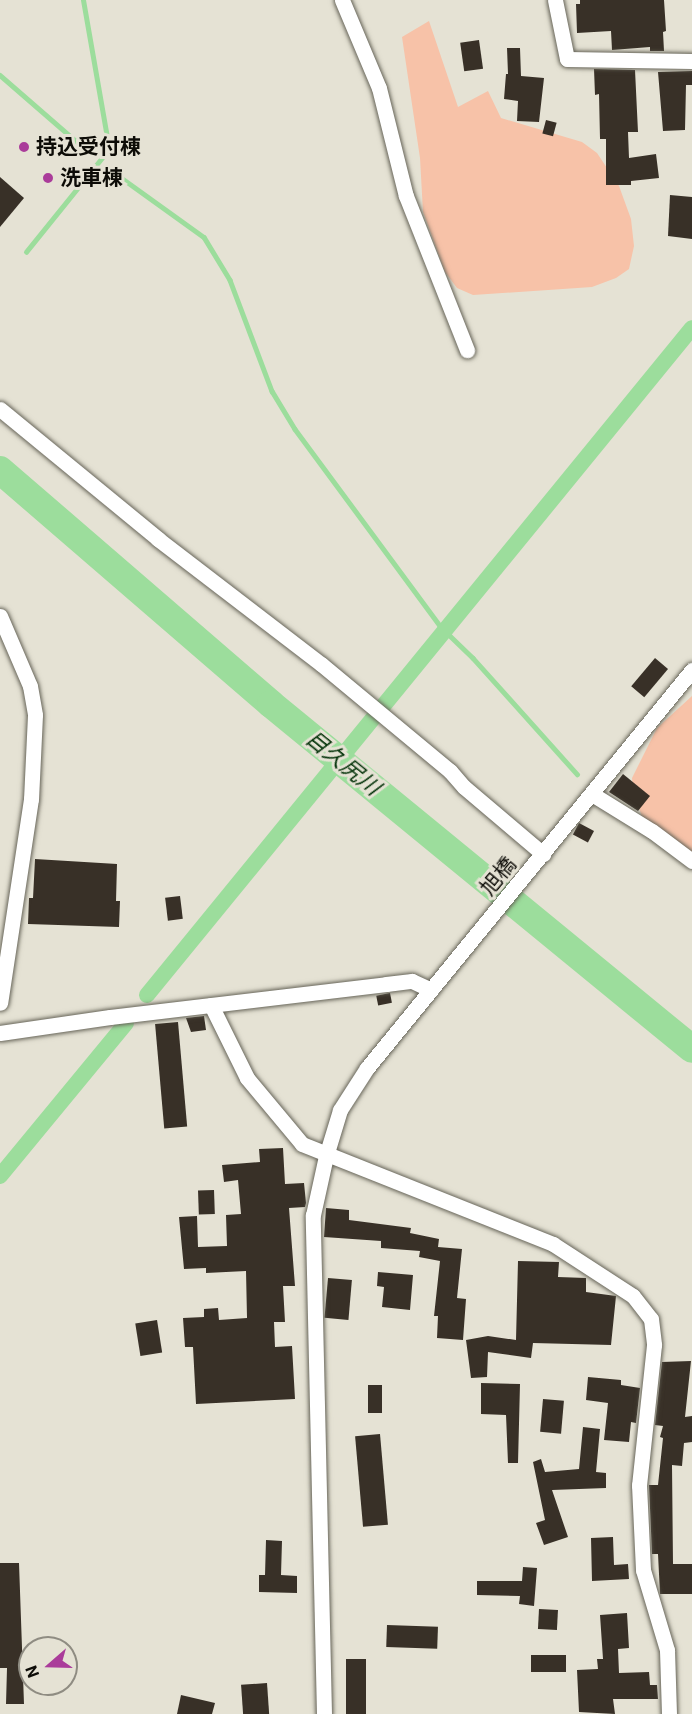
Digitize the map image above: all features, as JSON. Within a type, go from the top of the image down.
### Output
[{"type":"street","points":[[342,0],[379,88],[406,196],[467,350]]},
{"type":"street","points":[[555,0],[567,59],[692,61]]},
{"type":"street","points":[[0,409],[158,539],[321,664],[442,764],[464,787],[542,856]]},
{"type":"street","points":[[0,616],[30,686],[36,715],[32,799],[0,1003]]},
{"type":"street","name":"旭橋","points":[[324,1714],[313,1248],[314,1215],[326,1156],[340,1110],[367,1068],[692,670]]},
{"type":"street","points":[[592,794],[652,831],[692,861]]},
{"type":"street","points":[[0,1033],[412,981],[431,990]]},
{"type":"street","points":[[211,1005],[247,1078],[302,1144],[326,1156],[554,1244],[633,1296],[651,1319],[654,1345],[639,1496],[643,1570],[667,1650],[669,1714]]},
{"type":"shaded area","points":[[429,21],[458,107],[488,91],[501,118],[582,142],[597,153],[619,186],[631,219],[634,246],[629,269],[616,278],[592,287],[473,295],[457,288],[445,272],[423,212],[420,158],[402,37]]},
{"type":"shaded area","points":[[692,696],[692,864],[643,820],[633,790],[632,778],[657,728]]},
{"type":"building","points":[[580,0],[664,0],[666,31],[663,32],[664,51],[650,51],[650,47],[612,50],[611,31],[577,33],[576,4],[580,4]]},
{"type":"building","points":[[479,40],[483,69],[464,71],[460,43]]},
{"type":"building","points":[[507,48],[520,48],[521,76],[544,78],[539,122],[517,121],[518,101],[504,99],[506,74],[508,74]]},
{"type":"building","points":[[594,69],[635,70],[638,132],[628,132],[629,158],[656,154],[659,178],[631,181],[631,185],[606,185],[606,139],[600,139],[599,94],[595,95]]},
{"type":"building","points":[[692,71],[692,85],[686,85],[685,130],[663,131],[658,72]]},
{"type":"building","points":[[546,120],[557,123],[553,136],[542,134]]},
{"type":"building","points":[[0,177],[24,198],[0,227]]},
{"type":"building","points":[[670,195],[692,197],[692,239],[668,236]]},
{"type":"building","points":[[655,658],[668,669],[644,697],[631,686]]},
{"type":"building","points":[[623,774],[650,796],[638,811],[609,792]]},
{"type":"building","points":[[579,823],[594,831],[588,842],[573,834]]},
{"type":"building","points":[[35,859],[117,864],[116,901],[120,901],[119,927],[28,924],[29,898],[33,898]]},
{"type":"building","points":[[180,896],[183,919],[168,921],[165,898]]},
{"type":"building","points":[[390,993],[392,1003],[378,1005],[376,996]]},
{"type":"building","points":[[204,1016],[206,1030],[191,1032],[186,1018]]},
{"type":"building","points":[[178,1022],[187,1127],[164,1129],[155,1024]]},
{"type":"building","points":[[283,1148],[285,1184],[304,1183],[306,1203],[305,1207],[289,1208],[295,1286],[283,1286],[285,1322],[274,1322],[275,1347],[292,1346],[295,1399],[196,1404],[193,1347],[185,1347],[183,1318],[204,1317],[204,1309],[218,1308],[219,1320],[247,1318],[246,1271],[206,1273],[206,1268],[184,1269],[179,1217],[197,1216],[198,1247],[227,1246],[226,1215],[241,1214],[238,1180],[224,1182],[222,1165],[260,1162],[259,1149]]},
{"type":"building","points":[[214,1190],[215,1214],[199,1215],[198,1191]]},
{"type":"building","points":[[326,1208],[349,1210],[349,1220],[411,1228],[410,1233],[439,1239],[438,1247],[462,1249],[457,1298],[466,1299],[463,1340],[437,1338],[438,1316],[434,1316],[440,1261],[419,1257],[420,1251],[381,1248],[381,1241],[324,1237]]},
{"type":"building","points":[[518,1261],[559,1262],[558,1277],[586,1278],[586,1292],[616,1296],[611,1345],[533,1343],[531,1358],[488,1352],[487,1377],[471,1378],[466,1340],[488,1336],[516,1340]]},
{"type":"building","points":[[378,1272],[413,1275],[410,1310],[382,1307],[384,1287],[377,1286]]},
{"type":"building","points":[[328,1278],[352,1280],[348,1320],[325,1318]]},
{"type":"building","points":[[157,1320],[162,1353],[140,1356],[135,1323]]},
{"type":"building","points":[[691,1361],[685,1417],[692,1416],[692,1442],[684,1443],[682,1466],[672,1465],[673,1564],[692,1564],[692,1594],[660,1594],[658,1554],[652,1554],[649,1485],[658,1485],[663,1438],[660,1437],[663,1426],[655,1425],[662,1362]]},
{"type":"building","points":[[588,1377],[621,1380],[621,1385],[640,1388],[636,1423],[631,1422],[629,1442],[604,1440],[608,1403],[586,1400]]},
{"type":"building","points":[[481,1383],[520,1384],[518,1463],[508,1463],[506,1415],[481,1414]]},
{"type":"building","points":[[368,1385],[382,1385],[382,1413],[368,1413]]},
{"type":"building","points":[[543,1399],[564,1401],[561,1434],[540,1432]]},
{"type":"building","points":[[583,1427],[600,1429],[596,1472],[606,1473],[606,1488],[552,1490],[568,1537],[544,1545],[536,1523],[545,1520],[533,1462],[541,1459],[545,1472],[579,1469]]},
{"type":"building","points":[[380,1434],[388,1525],[363,1527],[355,1436]]},
{"type":"building","points":[[613,1537],[614,1565],[628,1564],[629,1579],[592,1581],[591,1538]]},
{"type":"building","points":[[266,1540],[282,1541],[281,1575],[297,1576],[297,1593],[259,1592],[259,1575],[265,1575]]},
{"type":"building","points":[[0,1563],[19,1563],[22,1636],[18,1636],[18,1696],[24,1696],[24,1704],[6,1704],[7,1668],[0,1668]]},
{"type":"building","points":[[523,1567],[537,1568],[534,1606],[519,1604],[520,1596],[477,1595],[477,1581],[522,1581]]},
{"type":"building","points":[[539,1609],[558,1610],[557,1630],[538,1629]]},
{"type":"building","points":[[627,1613],[629,1648],[618,1649],[619,1673],[649,1672],[650,1685],[657,1685],[658,1699],[613,1699],[615,1714],[579,1712],[577,1670],[598,1669],[597,1659],[603,1659],[600,1615]]},
{"type":"building","points":[[387,1625],[438,1627],[437,1649],[386,1647]]},
{"type":"building","points":[[531,1655],[566,1655],[566,1672],[531,1672]]},
{"type":"building","points":[[346,1659],[366,1659],[366,1714],[346,1714]]},
{"type":"building","points":[[267,1683],[269,1714],[243,1714],[241,1685]]},
{"type":"building","points":[[181,1695],[215,1703],[212,1714],[177,1714]]},
{"type":"waterway","points":[[26,252],[109,149],[83,0]]},
{"type":"waterway","points":[[0,75],[85,149]]},
{"type":"waterway","points":[[112,171],[204,237],[230,280],[272,391],[295,429],[440,626],[473,658],[577,774]]},
{"type":"waterway","points":[[147,995],[692,328]]},
{"type":"waterway","name":"目久尻川","points":[[0,470],[271,704],[692,1049]]},
{"type":"waterway","points":[[0,1176],[126,1023]]},
{"type":"place","name":"持込受付棟","points":[[24,147]]},
{"type":"place","name":"洗車棟","points":[[48,178]]}]
